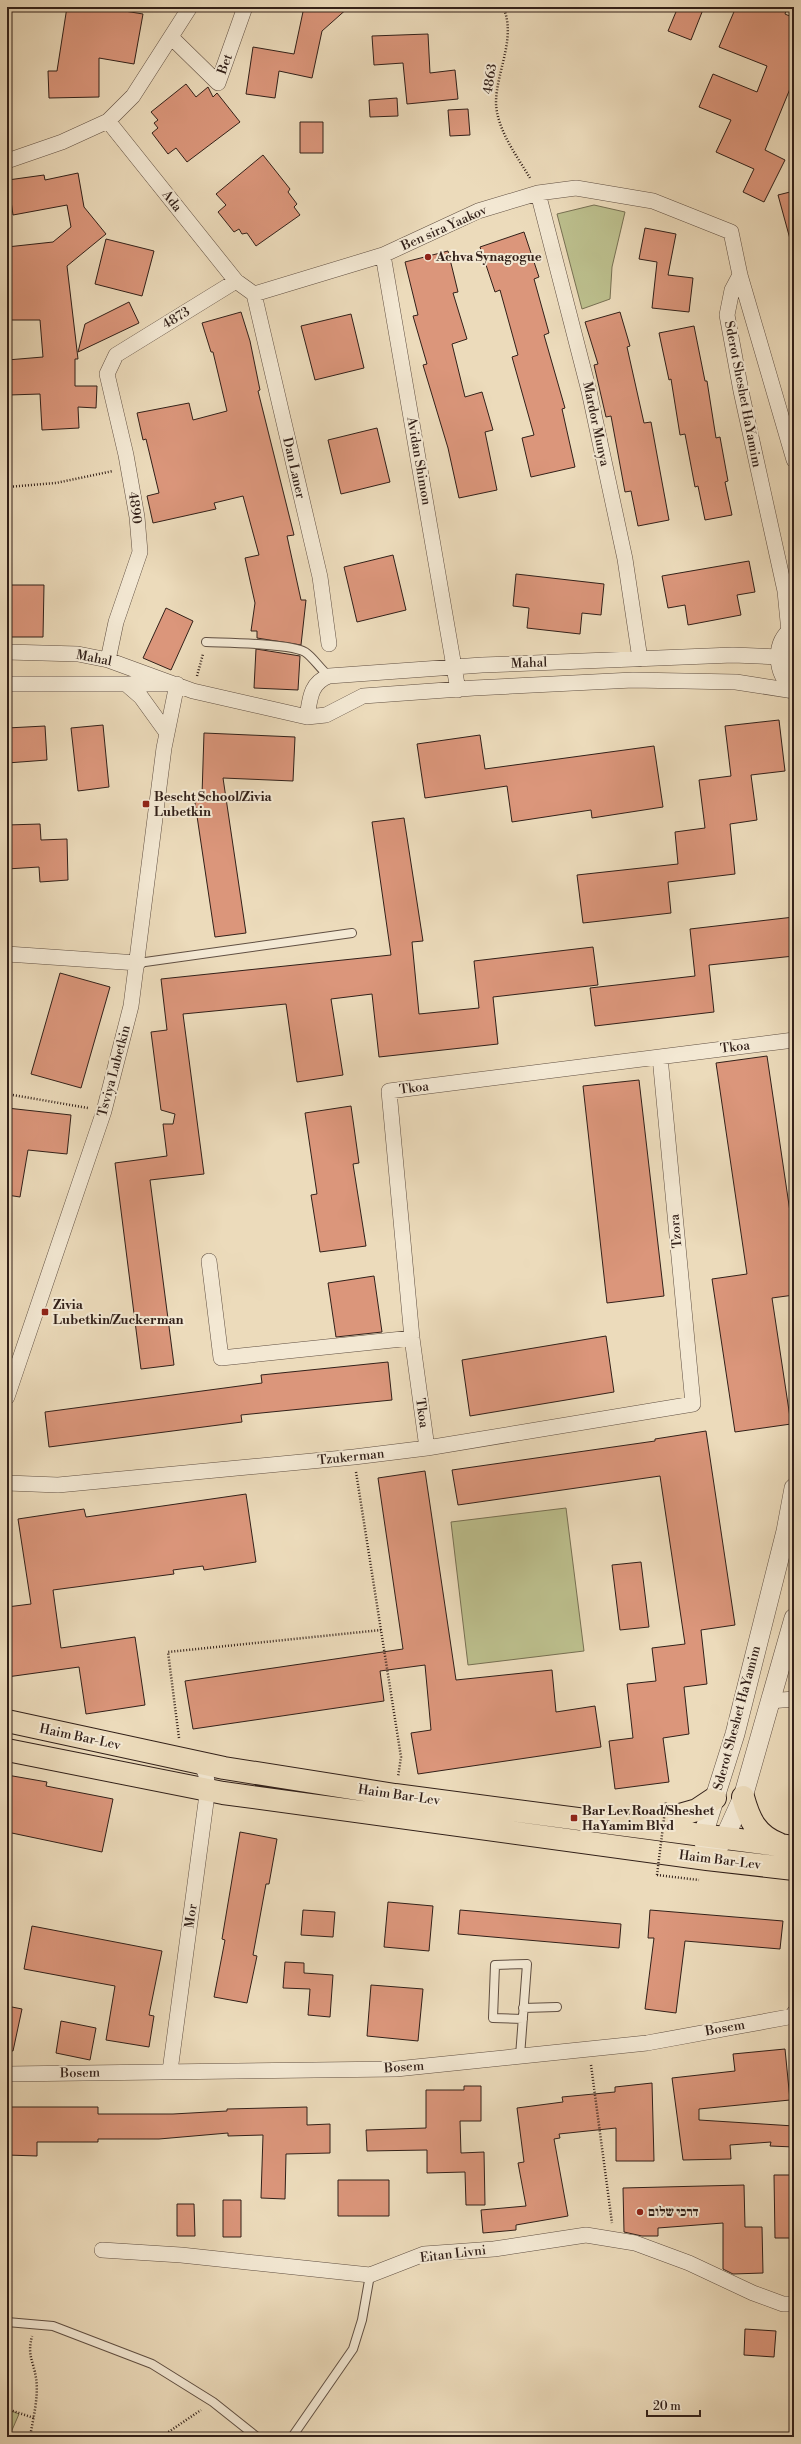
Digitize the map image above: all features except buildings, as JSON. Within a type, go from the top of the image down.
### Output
[{"type":"main road","name":"Haim Bar-Lev","points":[[7,1721],[190,1761],[395,1795],[790,1847]]},
{"type":"main road","name":"Haim Bar-Lev","points":[[7,1750],[207,1790],[705,1870],[794,1869]]},
{"type":"main road","points":[[743,1797],[746,1810],[756,1829],[770,1840],[790,1847]]},
{"type":"main road","points":[[636,1826],[692,1811],[705,1806],[715,1798]]},
{"type":"street","points":[[7,161],[62,142],[108,121],[133,96],[172,38],[190,7]]},
{"type":"street","name":"Bet","points":[[172,38],[218,83],[245,7]]},
{"type":"street","name":"Ada","points":[[108,121],[236,281],[254,294]]},
{"type":"street","name":"Ben sira Yaakov","points":[[254,294],[383,255],[478,211],[538,193],[576,188],[653,201],[731,232],[740,275]]},
{"type":"street","name":"Mardor Munya","points":[[538,193],[591,399],[625,559],[640,659]]},
{"type":"street","name":"Avidan Shimon","points":[[383,255],[456,667],[458,690]]},
{"type":"street","name":"Sderot Sheshet HaYamim","points":[[740,275],[794,460]]},
{"type":"street","name":"Sderot Sheshet HaYamim","points":[[740,275],[732,290],[727,315],[740,392],[785,591],[792,630]]},
{"type":"street","name":"4873","points":[[116,355],[236,281]]},
{"type":"street","name":"Dan Laner","points":[[254,294],[320,577],[328,644]]},
{"type":"street","name":"4890","points":[[108,660],[116,622],[140,552],[137,517],[108,374],[116,355]]},
{"type":"street","points":[[792,630],[784,640],[780,657],[782,671],[794,689]]},
{"type":"street","name":"Mahal","points":[[7,652],[78,654],[108,660],[177,684],[192,691],[307,717],[326,715],[363,696],[458,690],[633,680],[736,682],[794,689]]},
{"type":"street","name":"Mahal","points":[[329,676],[456,667],[733,655],[780,657]]},
{"type":"street","points":[[307,717],[312,688],[320,679],[329,676]]},
{"type":"street","name":"Mahal","points":[[7,684],[177,684]]},
{"type":"street","points":[[126,684],[141,697],[167,733]]},
{"type":"street","name":"Tsviya Lubetkin","points":[[7,1397],[104,1111],[131,1006],[138,963],[167,733],[177,684]]},
{"type":"street","points":[[7,954],[138,963]]},
{"type":"street","name":"Tkoa","points":[[428,1448],[412,1338],[389,1091],[794,1040]]},
{"type":"street","name":"Tzora","points":[[660,1057],[693,1404]]},
{"type":"street","points":[[209,1260],[221,1358],[412,1338]]},
{"type":"street","name":"Tzukerman","points":[[7,1483],[58,1485],[354,1457],[428,1448],[693,1404]]},
{"type":"street","name":"Sderot Sheshet HaYamim","points":[[705,1870],[703,1835],[734,1734],[790,1532],[794,1488]]},
{"type":"street","name":"Sderot Sheshet HaYamim","points":[[705,1870],[724,1838],[743,1797],[794,1618]]},
{"type":"street","points":[[770,1701],[794,1699]]},
{"type":"street","name":"Mor","points":[[170,2071],[207,1790],[205,1774],[190,1761]]},
{"type":"street","name":"Bosem","points":[[7,2074],[396,2069],[647,2043],[794,2016],[794,2013]]},
{"type":"street","name":"Eitan Livni","points":[[102,2250],[181,2254],[370,2275],[424,2254],[494,2249],[586,2235],[635,2243],[689,2263],[753,2293],[783,2304],[794,2304]]},
{"type":"lane","points":[[206,642],[269,645],[305,652],[319,669],[329,676]]},
{"type":"lane","points":[[138,963],[352,933]]},
{"type":"lane","points":[[520,2056],[524,2008],[527,1964],[495,1965],[493,2018],[523,2019]]},
{"type":"lane","points":[[524,2008],[557,2007]]},
{"type":"lane","points":[[292,2437],[353,2349],[362,2320],[370,2275]]},
{"type":"lane","points":[[7,2322],[53,2326],[152,2364],[213,2402],[257,2437]]},
{"type":"path","name":"4863","points":[[503,7],[508,22],[496,103],[501,128],[538,193]]},
{"type":"path","points":[[7,487],[56,483],[128,468]]},
{"type":"path","points":[[192,691],[206,642]]},
{"type":"path","points":[[7,1094],[104,1111]]},
{"type":"path","points":[[354,1457],[401,1757],[395,1795]]},
{"type":"path","points":[[190,1761],[168,1652],[381,1630]]},
{"type":"path","points":[[666,1802],[658,1875],[705,1870]]},
{"type":"path","points":[[589,2049],[614,2240]]},
{"type":"path","points":[[30,2437],[34,2418],[36,2379],[28,2350],[35,2324]]},
{"type":"path","points":[[161,2437],[213,2402]]},
{"type":"path","points":[[7,2410],[34,2418]]},
{"type":"green space","points":[[594,205],[625,212],[612,267],[610,299],[582,309],[557,214]]},
{"type":"green space","points":[[566,1508],[584,1651],[468,1665],[451,1522]]},
{"type":"green space","points":[[7,2409],[19,2414],[9,2437],[7,2437]]},
{"type":"place","name":"Achva Synagogue","points":[[428,257]]},
{"type":"place","name":"Bescht School/Zivia Lubetkin","points":[[146,804]]},
{"type":"place","name":"Zivia Lubetkin/Zuckerman","points":[[45,1312]]},
{"type":"place","name":"Bar Lev Road/Sheshet HaYamim Blvd","points":[[574,1818]]},
{"type":"place","name":"דרכי שלום","points":[[640,2212]]}]
